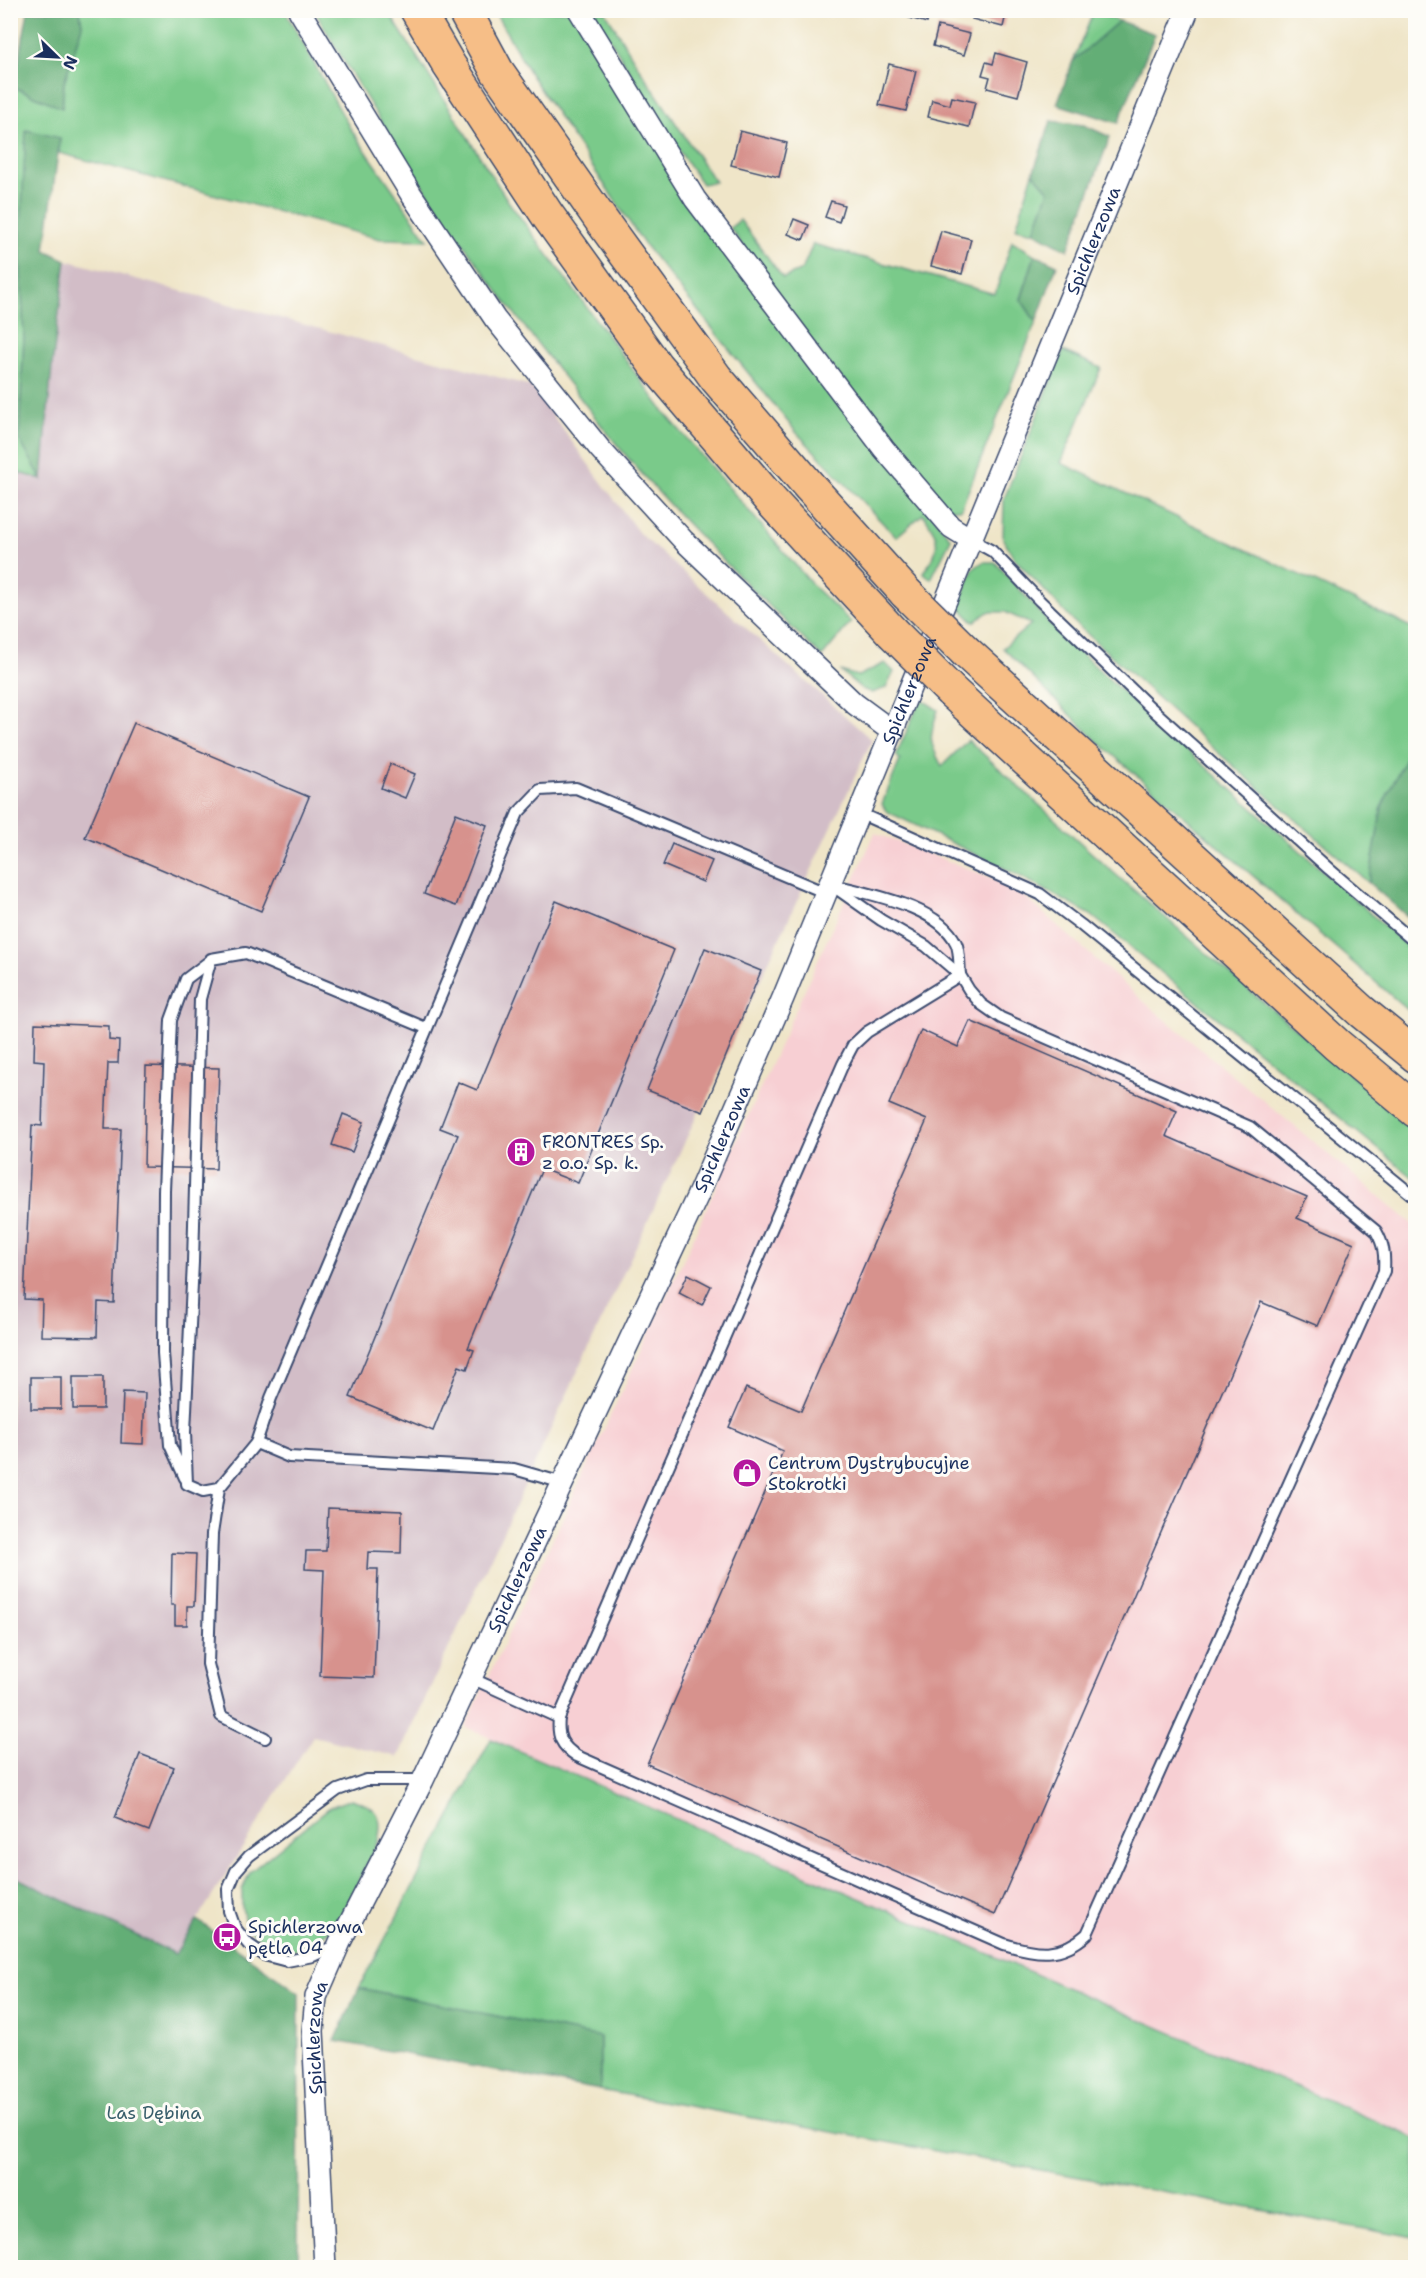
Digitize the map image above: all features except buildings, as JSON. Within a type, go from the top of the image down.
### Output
[{"type":"main road","points":[[417,10],[449,65],[548,216],[656,366],[772,502],[892,632],[951,691],[1337,1045],[1416,1111]]},
{"type":"main road","points":[[464,10],[497,71],[601,220],[716,378],[906,593],[966,652],[1353,1004],[1416,1056]]},
{"type":"street","points":[[299,10],[411,194],[495,319],[600,449],[684,541],[855,704],[893,732]]},
{"type":"street","points":[[579,10],[695,199],[884,449],[951,527],[972,540]]},
{"type":"street","name":"Spichlerzowa","points":[[325,2268],[313,2031],[316,1997],[340,1942],[423,1780],[697,1197],[893,732],[1188,10]]},
{"type":"lane","points":[[972,540],[992,551],[1040,601],[1150,706],[1329,869],[1416,943]]},
{"type":"lane","points":[[265,1738],[221,1716],[208,1664],[212,1534],[219,1488],[256,1443],[271,1398],[518,813],[540,790],[576,788],[828,889],[926,946],[960,975],[981,1004],[1001,1018],[1250,1126],[1377,1232],[1383,1243],[1385,1256],[1383,1271],[1372,1301],[1088,1934],[1076,1944],[1061,1951],[1033,1951],[1004,1944],[577,1756],[568,1751],[558,1731],[560,1718],[843,1064],[854,1045],[867,1032],[960,975]]},
{"type":"lane","points":[[859,813],[1040,894],[1416,1198]]},
{"type":"lane","points":[[828,889],[891,900],[927,915],[948,930],[957,945],[960,975]]},
{"type":"lane","points":[[219,1488],[203,1491],[187,1484],[170,1445],[163,1353],[164,1191],[171,1020],[186,979],[211,959],[246,952],[426,1028]]},
{"type":"lane","points":[[187,1484],[185,1432],[194,1250],[200,999],[211,959]]},
{"type":"lane","points":[[256,1443],[290,1457],[514,1469],[563,1483]]},
{"type":"lane","points":[[471,1678],[560,1718]]},
{"type":"lane","points":[[340,1942],[313,1956],[286,1961],[264,1955],[248,1944],[235,1928],[229,1911],[228,1890],[236,1871],[249,1856],[338,1790],[366,1780],[423,1780]]},
{"type":"shaded area","points":[[66,260],[531,386],[639,533],[872,740],[398,1757],[313,1736],[175,1955],[11,1875],[10,471],[42,478],[52,366]]},
{"type":"shaded area","points":[[875,833],[987,876],[1018,891],[1148,1005],[1415,1226],[1415,2138],[465,1727],[685,1256]]},
{"type":"green space","points":[[28,11],[80,11],[82,25],[64,83],[62,108],[14,87]]},
{"type":"green space","points":[[80,11],[285,11],[350,128],[428,240],[380,239],[59,153],[60,138],[20,247],[24,337],[19,439],[42,479],[11,471],[10,122],[14,87],[62,107],[64,83],[82,25]]},
{"type":"green space","points":[[315,11],[388,11],[508,201],[665,413],[816,589],[851,622],[822,657],[726,563],[657,491],[600,424],[498,292],[433,201],[372,107]]},
{"type":"green space","points":[[494,11],[573,11],[623,99],[951,539],[931,579],[923,572],[933,557],[936,543],[933,530],[923,514],[896,537],[796,432],[644,244],[531,75]]},
{"type":"green space","points":[[593,11],[605,11],[639,68],[715,182],[702,184],[666,132]]},
{"type":"green space","points":[[1094,11],[1119,21],[1073,61]]},
{"type":"green space","points":[[1119,21],[1155,34],[1118,123],[1057,104],[1073,61]]},
{"type":"green space","points":[[1051,121],[1084,125],[1110,137],[1068,250],[1034,232],[1049,191],[1033,173]]},
{"type":"green space","points":[[26,130],[60,138],[45,250],[66,260],[52,366],[42,479],[19,439],[24,337],[20,247]]},
{"type":"green space","points":[[1033,173],[1049,191],[1034,232],[1016,228]]},
{"type":"green space","points":[[740,220],[783,278],[802,270],[813,244],[995,294],[1012,241],[1035,255],[1021,299],[1036,322],[961,509],[949,509],[820,353],[730,228]]},
{"type":"green space","points":[[1035,255],[1057,265],[1036,322],[1021,300]]},
{"type":"green space","points":[[1063,351],[1101,368],[1061,463],[1415,629],[1415,749],[1412,747],[1382,806],[1369,883],[1215,750],[1074,622],[1014,558],[1003,539],[1004,499]]},
{"type":"green space","points":[[983,562],[995,562],[1052,626],[1140,708],[1415,953],[1415,1016],[1097,741],[1003,648],[1031,624],[1005,612],[988,612],[974,622],[958,606],[973,569]]},
{"type":"green space","points":[[885,663],[894,672],[886,688],[872,693],[862,689],[840,671],[858,676]]},
{"type":"green space","points":[[921,699],[938,710],[931,739],[942,766],[968,740],[1106,866],[1256,996],[1415,1127],[1415,1179],[1091,915],[1018,875],[886,811],[882,804],[900,760],[896,755]]},
{"type":"green space","points":[[1411,747],[1416,749],[1415,923],[1369,883],[1382,806]]},
{"type":"green space","points":[[491,1739],[1415,2138],[1415,2238],[600,2090],[600,2037],[359,1988]]},
{"type":"green space","points":[[351,1799],[373,1809],[379,1818],[380,1832],[378,1841],[337,1926],[303,1948],[294,1950],[279,1948],[256,1936],[245,1924],[242,1907],[242,1890],[250,1872],[330,1807]]},
{"type":"green space","name":"Las Dębina","points":[[11,1875],[175,1954],[197,1920],[299,1993],[298,2267],[11,2267]]},
{"type":"green space","points":[[359,1988],[600,2037],[600,2090],[335,2041]]},
{"type":"railway","points":[[10,31],[14,10]]},
{"type":"place","name":"FRONTRES Sp. z o.o. Sp. k.","points":[[521,1152]]},
{"type":"place","name":"Centrum Dystrybucyjne Stokrotki","points":[[747,1473]]},
{"type":"place","name":"Spichlerzowa pętla 04","points":[[227,1937]]}]
